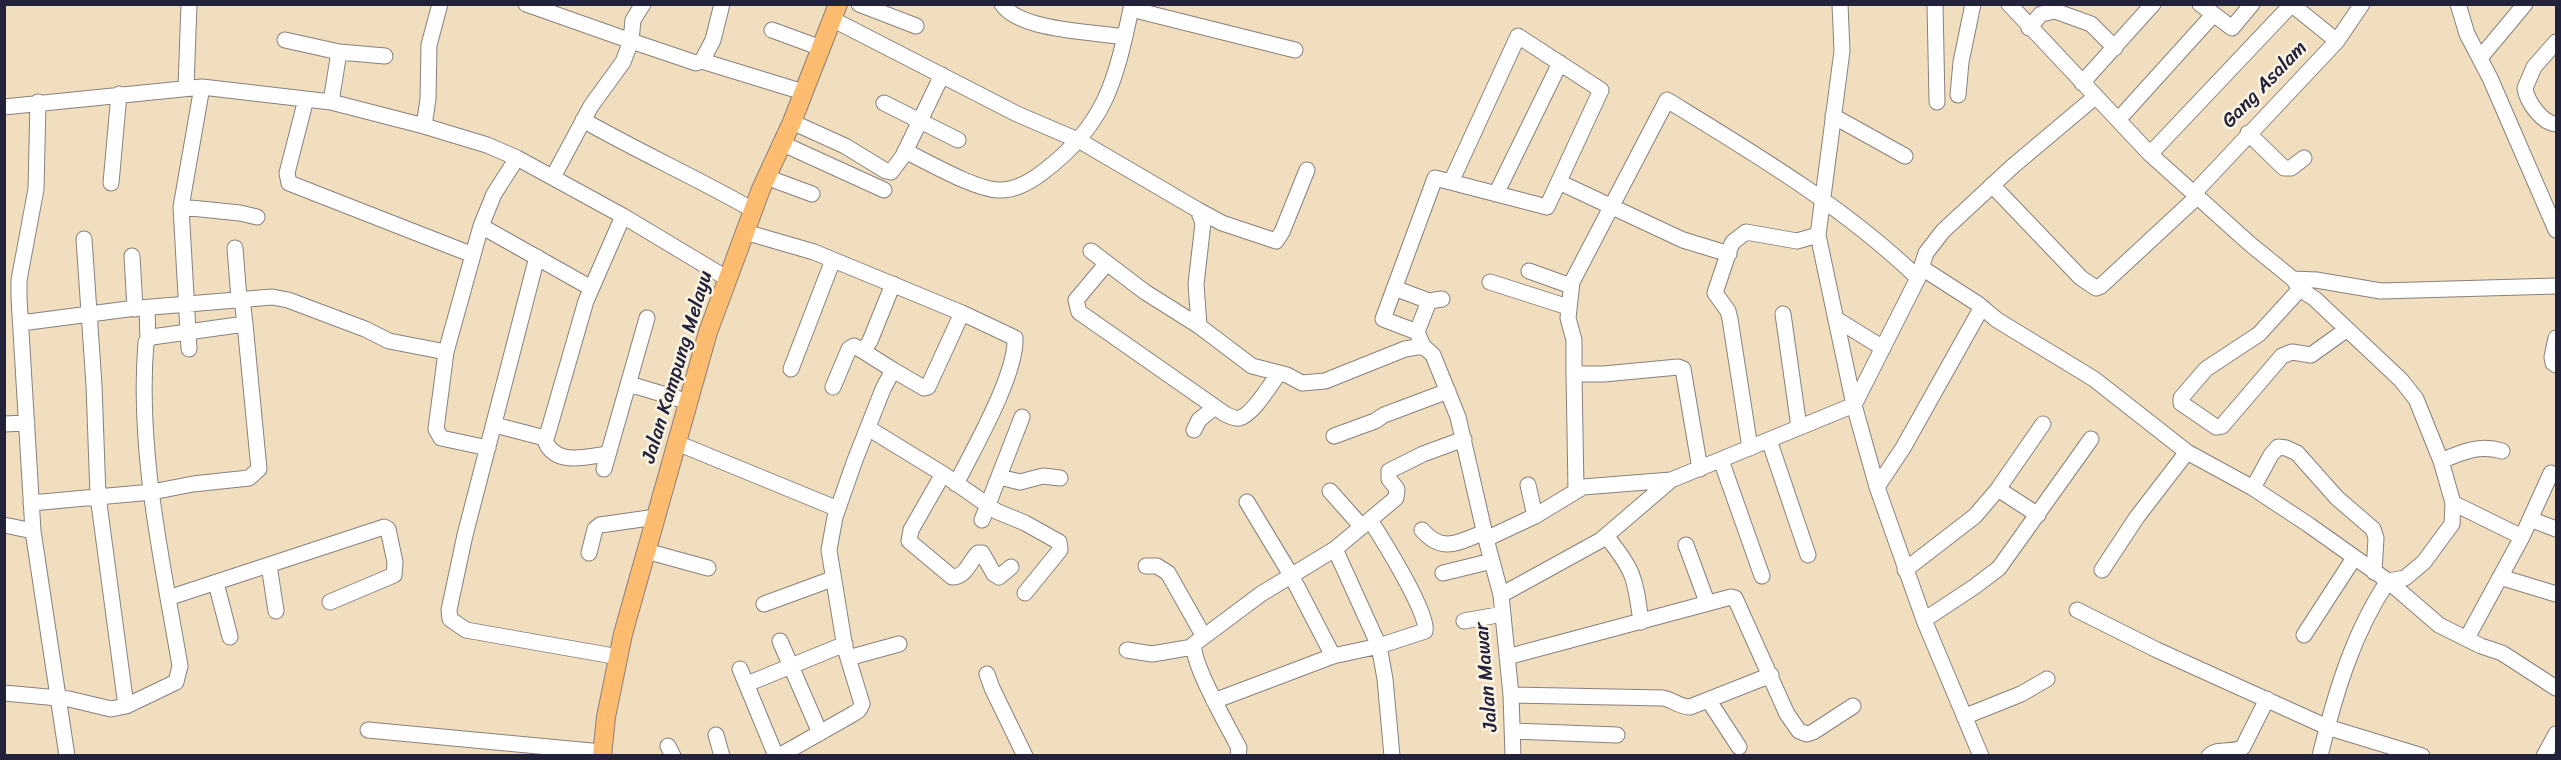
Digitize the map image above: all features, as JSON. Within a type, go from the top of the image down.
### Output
[{"type":"main road","name":"Jalan Kampung Melayu","points":[[602,754],[606,717],[619,657],[646,551],[708,332],[766,177],[792,122],[835,12]]},
{"type":"street","points":[[186,87],[189,4]]},
{"type":"street","points":[[424,126],[429,82],[429,45],[440,4]]},
{"type":"street","points":[[526,4],[696,63],[702,61],[745,72],[803,92]]},
{"type":"street","points":[[553,177],[583,120],[623,62],[631,41],[633,20],[643,4]]},
{"type":"street","points":[[702,61],[713,40],[722,4]]},
{"type":"street","points":[[859,4],[916,26]]},
{"type":"street","points":[[1002,4],[1007,10],[1045,27],[1125,37]]},
{"type":"street","points":[[1840,4],[1842,51],[1821,198],[1818,236],[1854,405],[1877,487],[1924,620],[1981,756]]},
{"type":"street","points":[[1935,4],[1937,102]]},
{"type":"street","points":[[1958,95],[1961,62],[1973,4]]},
{"type":"street","points":[[2009,4],[2029,28],[2150,154],[2315,300],[2401,380],[2416,399],[2441,461],[2453,503],[2452,524],[2424,562],[2405,578],[2388,580]]},
{"type":"street","points":[[2200,4],[2232,28],[2252,4]]},
{"type":"street","name":"Gang Asalam","points":[[1992,185],[2081,278],[2096,288],[2101,286],[2196,194],[2248,133],[2337,41],[2362,4]]},
{"type":"street","points":[[2480,58],[2524,4]]},
{"type":"street","points":[[2082,83],[2152,5]]},
{"type":"street","points":[[2150,154],[2292,5],[2337,41]]},
{"type":"street","points":[[905,151],[981,187],[998,191],[1015,188],[1032,181],[1063,158],[1080,141],[1105,99],[1121,59],[1132,7],[1295,50]]},
{"type":"street","points":[[2462,7],[2467,34],[2480,58],[2556,230]]},
{"type":"street","points":[[2029,28],[2041,14],[2055,11],[2091,24],[2115,48]]},
{"type":"street","points":[[835,12],[942,75],[1017,114],[1080,141],[1205,217],[1276,241],[1282,232],[1307,170]]},
{"type":"street","points":[[2118,120],[2213,15]]},
{"type":"street","points":[[772,30],[821,48]]},
{"type":"street","points":[[1420,339],[1383,319],[1435,178],[1547,207],[1601,90],[1518,36],[1451,182]]},
{"type":"street","points":[[285,40],[339,52],[385,56]]},
{"type":"street","points":[[2556,42],[2534,67],[2524,88],[2530,102],[2544,120],[2556,124]]},
{"type":"street","points":[[331,102],[339,52]]},
{"type":"street","points":[[1496,194],[1560,63]]},
{"type":"street","points":[[792,122],[845,146],[886,171],[893,170],[921,122],[942,75]]},
{"type":"street","points":[[4,107],[186,87],[331,102],[424,126],[487,145],[517,158],[623,216],[728,279]]},
{"type":"street","points":[[189,341],[181,207],[202,87]]},
{"type":"street","points":[[111,183],[119,94]]},
{"type":"street","points":[[1422,530],[1430,539],[1448,545],[1485,536],[1535,516],[1576,490],[1587,486],[1671,480],[1854,405],[1920,273],[1926,253],[1943,231],[1992,185],[2095,97]]},
{"type":"street","points":[[306,99],[287,173],[289,183],[472,255]]},
{"type":"street","points":[[1576,490],[1574,340],[1568,307],[1571,286],[1582,260],[1667,100],[1767,161],[1821,198],[1920,273],[1982,307],[1997,320],[2094,379],[2187,452],[2253,488],[2388,580],[2439,625],[2508,656],[2556,688]]},
{"type":"street","points":[[38,102],[36,189],[19,280],[12,297],[21,323],[33,531],[67,756]]},
{"type":"street","points":[[884,103],[958,140]]},
{"type":"street","points":[[1833,116],[1905,156]]},
{"type":"street","points":[[583,120],[753,210]]},
{"type":"street","points":[[2248,133],[2284,168],[2291,168],[2304,158]]},
{"type":"street","points":[[781,143],[884,190]]},
{"type":"street","points":[[488,448],[441,438],[436,434],[446,352],[472,255],[494,194],[517,158]]},
{"type":"street","points":[[766,177],[812,194]]},
{"type":"street","points":[[1561,183],[1683,240],[1729,254]]},
{"type":"street","points":[[181,207],[257,217]]},
{"type":"street","points":[[544,437],[547,436],[591,288],[623,216]]},
{"type":"street","points":[[1198,326],[1196,284],[1205,217]]},
{"type":"street","points":[[481,226],[591,288]]},
{"type":"street","points":[[745,232],[833,260],[1011,334],[1016,345],[1004,385],[956,484]]},
{"type":"street","points":[[1750,448],[1730,319],[1728,311],[1715,293],[1733,242],[1746,232],[1797,241],[1818,236]]},
{"type":"street","points":[[84,239],[98,496],[126,706]]},
{"type":"street","points":[[31,503],[152,492],[193,484],[249,478],[259,469],[235,248]]},
{"type":"street","points":[[1091,251],[1145,292],[1198,326],[1252,366],[1279,373],[1302,383],[1316,383],[1346,374],[1405,349],[1420,339],[1435,300],[1394,288]]},
{"type":"street","points":[[132,256],[148,340]]},
{"type":"street","points":[[537,257],[448,610],[450,620],[466,630],[619,657]]},
{"type":"street","points":[[791,369],[833,260]]},
{"type":"street","points":[[1107,263],[1076,300],[1079,312],[1225,414],[1239,418],[1252,410],[1279,373]]},
{"type":"street","points":[[1529,271],[1571,286]]},
{"type":"street","points":[[2346,330],[2311,355],[2292,352],[2282,356],[2222,426],[2216,427],[2181,403],[2181,398],[2206,369],[2259,334],[2297,284],[2316,280],[2381,291],[2556,286]]},
{"type":"street","points":[[1490,282],[1568,307]]},
{"type":"street","points":[[863,351],[870,341],[893,284]]},
{"type":"street","points":[[21,323],[141,308],[272,297],[288,300],[365,328],[388,341],[446,352]]},
{"type":"street","points":[[1877,487],[1903,448],[1982,307]]},
{"type":"street","points":[[834,387],[849,349],[854,346],[924,388],[929,386],[962,313]]},
{"type":"street","points":[[1783,314],[1799,428]]},
{"type":"street","points":[[544,437],[549,450],[560,457],[606,461],[647,318]]},
{"type":"street","points":[[1836,319],[1883,348]]},
{"type":"street","points":[[4,693],[60,699],[111,709],[126,706],[176,682],[180,666],[152,492],[146,419],[146,342],[152,337],[189,341],[244,324]]},
{"type":"street","points":[[2556,338],[2552,357],[2553,363],[2556,364]]},
{"type":"street","name":"Jalan Mawar","points":[[1420,339],[1433,355],[1464,439],[1485,536],[1501,595],[1511,695],[1513,756]]},
{"type":"street","points":[[1574,374],[1604,374],[1678,367],[1683,369],[1700,469]]},
{"type":"street","points":[[740,669],[778,756],[859,710],[862,704],[846,651],[832,579],[829,550],[838,508],[883,388],[893,370]]},
{"type":"street","points":[[629,384],[688,402]]},
{"type":"street","points":[[1334,436],[1448,391]]},
{"type":"street","points":[[1194,430],[1199,420],[1215,406]]},
{"type":"street","points":[[985,512],[1022,417]]},
{"type":"street","points":[[4,424],[27,423]]},
{"type":"street","points":[[1905,570],[1975,516],[1998,489],[2043,424]]},
{"type":"street","points":[[495,425],[544,437]]},
{"type":"street","points":[[868,428],[943,474],[985,512],[1025,523],[1061,544],[1060,550],[1025,593]]},
{"type":"street","points":[[1127,650],[1152,654],[1198,641],[1291,575],[1335,549],[1396,498],[1397,489],[1389,478],[1389,471],[1423,454],[1464,439]]},
{"type":"street","points":[[1924,620],[1999,568],[2091,439]]},
{"type":"street","points":[[1769,440],[1808,555]]},
{"type":"street","points":[[677,443],[838,508]]},
{"type":"street","points":[[2253,488],[2271,455],[2278,447],[2297,453],[2337,498],[2373,529],[2376,538],[2374,572]]},
{"type":"street","points":[[2441,461],[2476,448],[2490,447],[2502,451]]},
{"type":"street","points":[[2102,570],[2137,517],[2187,452]]},
{"type":"street","points":[[1721,460],[1762,576]]},
{"type":"street","points":[[2467,638],[2522,537],[2551,473]]},
{"type":"street","points":[[943,474],[911,530],[909,541],[952,577],[964,573],[978,553],[982,553],[999,577],[1011,567]]},
{"type":"street","points":[[999,477],[1020,482],[1043,476],[1060,478]]},
{"type":"street","points":[[1501,595],[1584,551],[1606,536],[1671,480]]},
{"type":"street","points":[[1528,485],[1535,516]]},
{"type":"street","points":[[1998,489],[2038,515]]},
{"type":"street","points":[[1214,701],[1333,656],[1379,646],[1422,632],[1426,626],[1390,551],[1366,523],[1330,491]]},
{"type":"street","points":[[1247,502],[1291,575],[1333,656]]},
{"type":"street","points":[[2453,503],[2522,537]]},
{"type":"street","points":[[589,553],[595,529],[600,525],[656,517]]},
{"type":"street","points":[[2530,519],[2556,529]]},
{"type":"street","points":[[4,525],[33,531]]},
{"type":"street","points":[[168,598],[384,526],[388,530],[395,562],[394,575],[330,602]]},
{"type":"street","points":[[1606,536],[1624,558],[1635,579],[1641,622]]},
{"type":"street","points":[[1686,545],[1707,602]]},
{"type":"street","points":[[1335,549],[1379,646],[1385,679],[1392,756]]},
{"type":"street","points":[[646,551],[708,568]]},
{"type":"street","points":[[2304,635],[2354,558]]},
{"type":"street","points":[[1443,573],[1492,561]]},
{"type":"street","points":[[269,565],[276,611]]},
{"type":"street","points":[[1146,566],[1157,566],[1168,573],[1198,641],[1214,701],[1239,748],[1238,756]]},
{"type":"street","points":[[2500,577],[2556,594]]},
{"type":"street","points":[[764,604],[832,579]]},
{"type":"street","points":[[2320,756],[2327,727],[2356,639],[2375,600],[2388,580]]},
{"type":"street","points":[[216,582],[230,637]]},
{"type":"street","points":[[1507,657],[1641,622],[1725,597],[1735,598],[1787,714],[1802,733],[1813,732],[1853,706]]},
{"type":"street","points":[[2078,610],[2157,650],[2327,727],[2422,756]]},
{"type":"street","points":[[1464,621],[1503,614]]},
{"type":"street","points":[[780,641],[820,733]]},
{"type":"street","points":[[747,684],[791,666],[846,651],[899,644]]},
{"type":"street","points":[[987,674],[1025,756]]},
{"type":"street","points":[[1511,695],[1663,698],[1674,700],[1683,707],[1709,701],[1771,675]]},
{"type":"street","points":[[1966,716],[2021,694],[2047,679]]},
{"type":"street","points":[[2209,756],[2217,750],[2242,749],[2266,699]]},
{"type":"street","points":[[1709,701],[1738,747]]},
{"type":"street","points":[[368,730],[522,750],[602,754]]},
{"type":"street","points":[[1513,731],[1617,735]]},
{"type":"street","points":[[2544,756],[2556,734]]},
{"type":"street","points":[[716,735],[722,756]]}]
